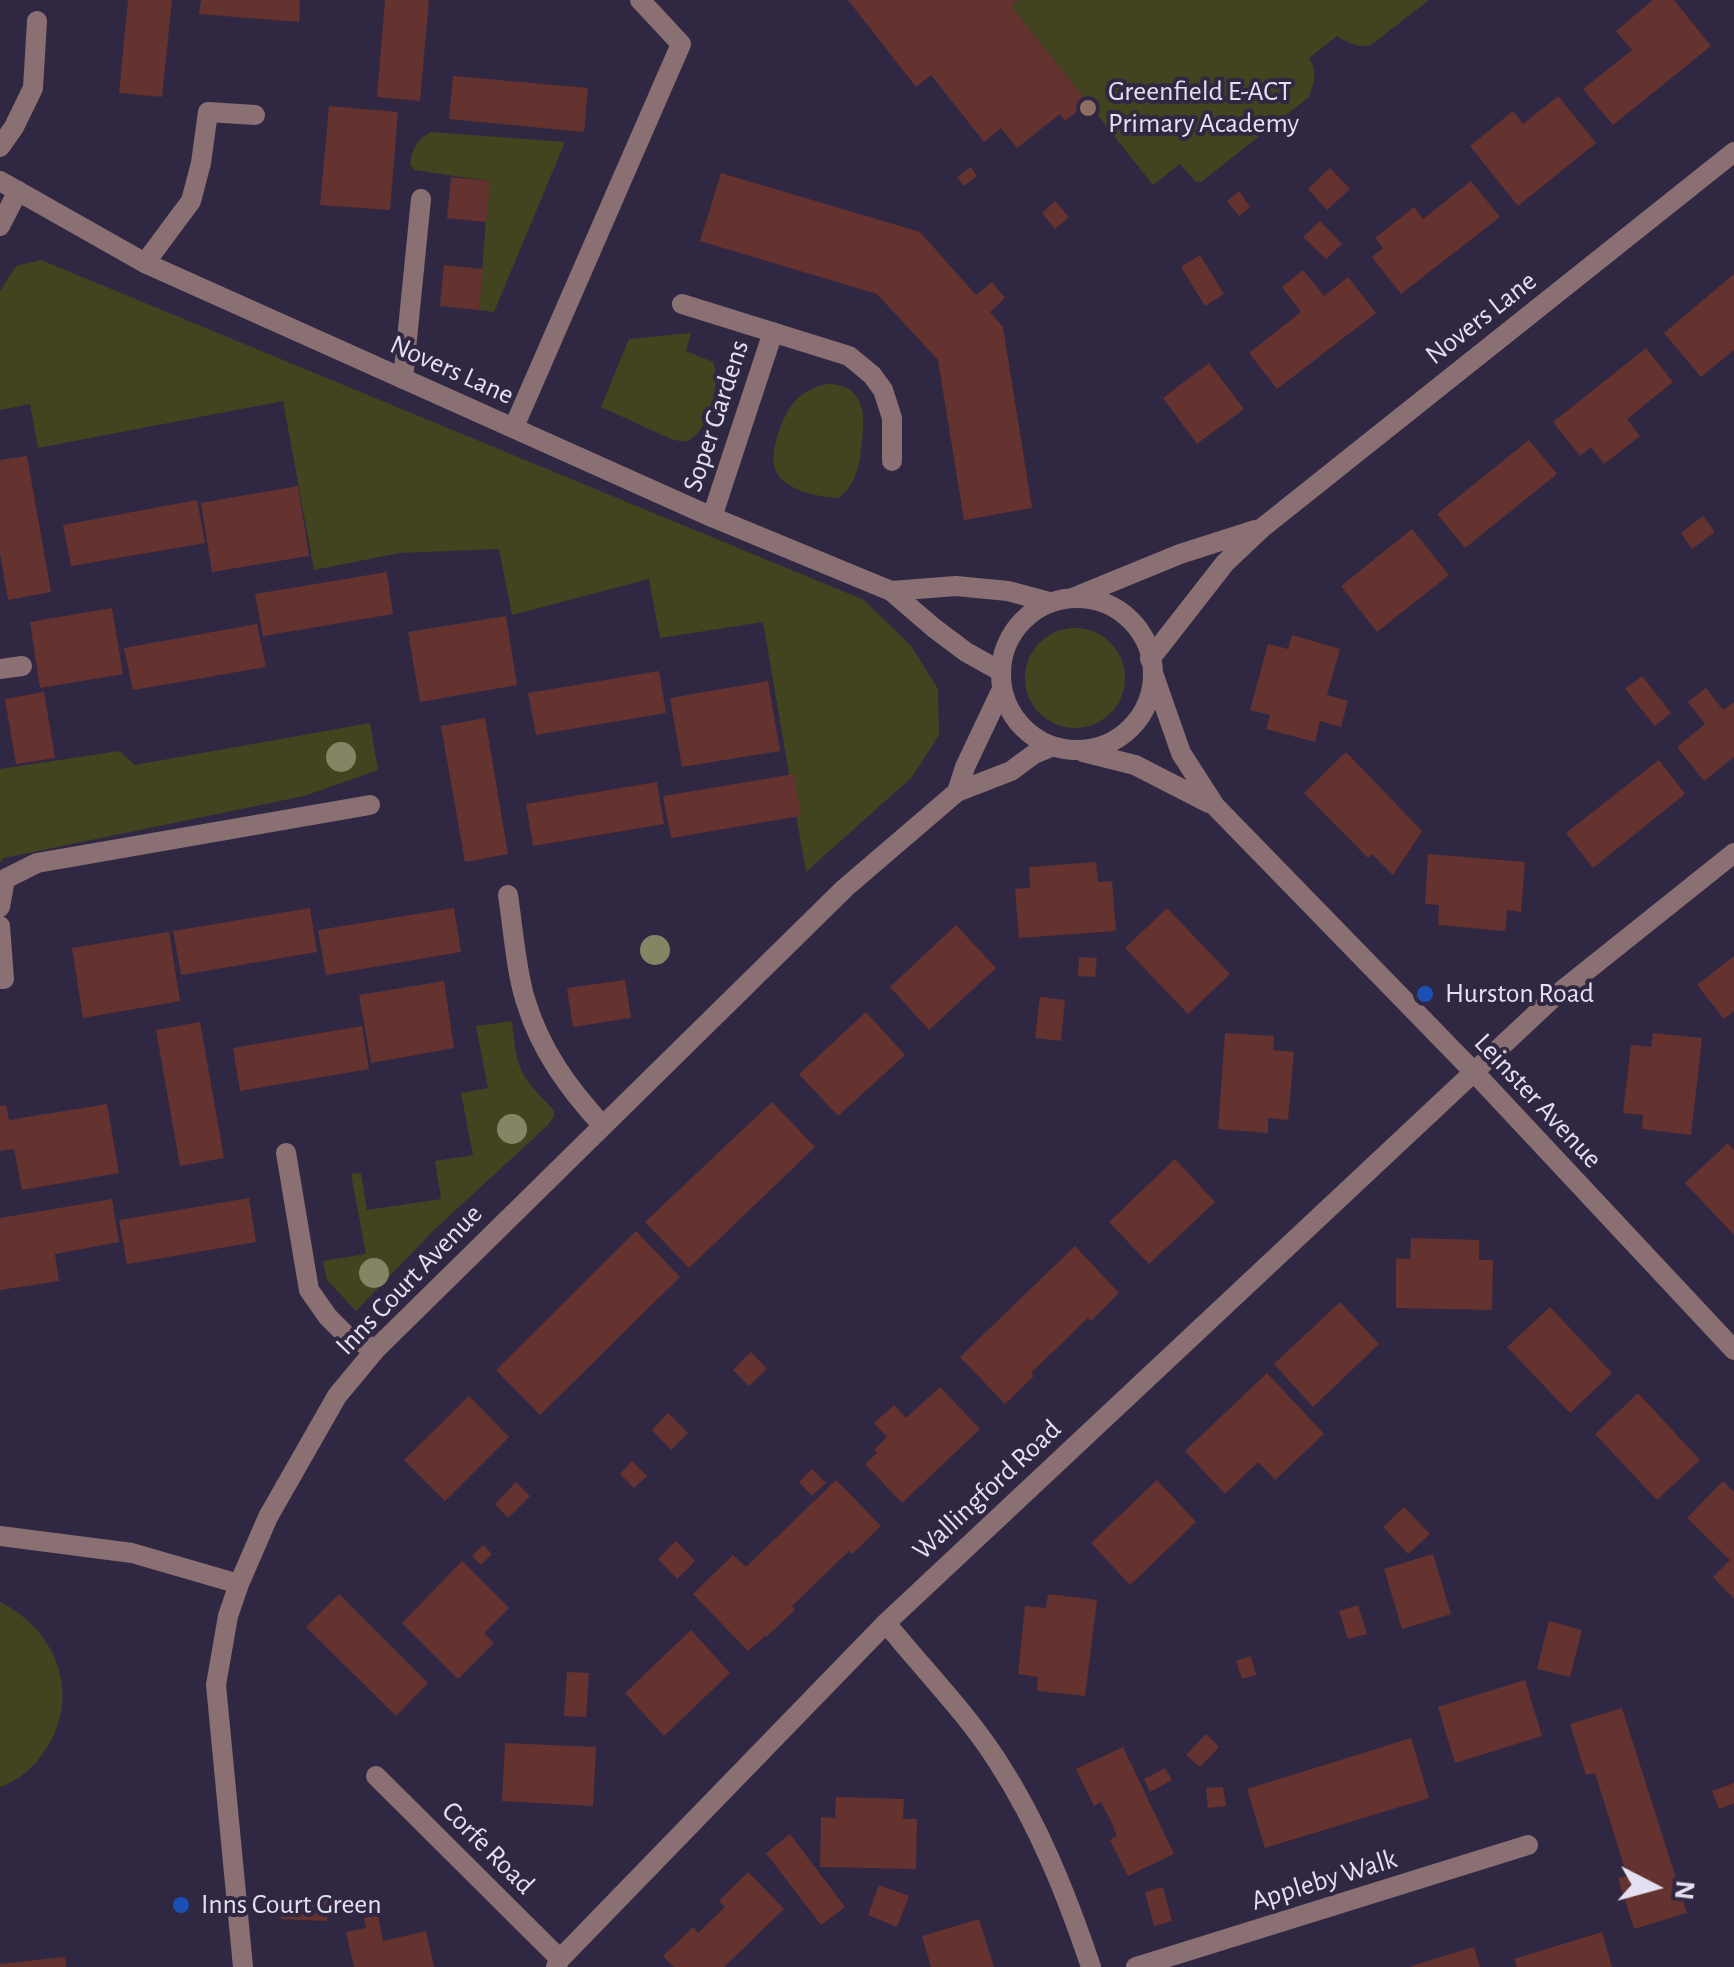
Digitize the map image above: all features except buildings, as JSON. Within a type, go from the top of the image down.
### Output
[{"type":"street","points":[[514,428],[681,44],[640,0]]},
{"type":"street","points":[[0,147],[33,88],[37,21]]},
{"type":"street","points":[[145,262],[191,200],[208,112],[255,115]]},
{"type":"street","name":"Novers Lane","points":[[1152,666],[1225,563],[1262,528],[1734,152]]},
{"type":"street","points":[[0,226],[9,186]]},
{"type":"street","name":"Novers Lane","points":[[9,186],[145,262],[712,517],[892,591],[1001,681]]},
{"type":"street","points":[[403,378],[421,199]]},
{"type":"street","name":"Soper Gardens","points":[[682,304],[849,356],[883,390],[892,418],[892,461]]},
{"type":"street","name":"Soper Gardens","points":[[712,517],[773,332]]},
{"type":"street","name":"Novers Lane","points":[[1075,596],[1180,554],[1262,528]]},
{"type":"street","name":"Novers Lane","points":[[892,591],[956,586],[1008,591],[1049,602]]},
{"type":"street","points":[[1075,596],[1102,600],[1135,623],[1148,646],[1152,666],[1149,699],[1127,732],[1103,746],[1077,750],[1050,747],[1020,726],[1010,710],[1001,681],[1004,650],[1026,615],[1049,602],[1075,596]]},
{"type":"street","points":[[0,669],[22,666]]},
{"type":"street","name":"Leinster Avenue","points":[[1152,666],[1181,753],[1215,806],[1473,1072],[1734,1350]]},
{"type":"street","name":"Inns Court Avenue","points":[[957,792],[1001,681]]},
{"type":"street","name":"Inns Court Avenue","points":[[242,1967],[216,1686],[228,1616],[238,1584],[268,1517],[337,1396],[376,1349],[845,888],[957,792],[1011,771],[1050,747]]},
{"type":"street","name":"Leinster Avenue","points":[[1077,750],[1135,765],[1215,806]]},
{"type":"street","points":[[0,907],[5,879],[37,863],[370,806]]},
{"type":"street","points":[[1473,1072],[1555,996],[1734,853]]},
{"type":"street","points":[[508,895],[530,1014],[548,1057],[572,1093],[603,1126]]},
{"type":"street","points":[[0,926],[4,979],[0,980]]},
{"type":"street","name":"Wallingford Road","points":[[558,1963],[886,1623],[1473,1072]]},
{"type":"street","points":[[286,1153],[310,1290],[347,1336],[376,1349]]},
{"type":"street","points":[[0,1536],[132,1552],[238,1584]]},
{"type":"street","points":[[886,1623],[999,1762],[1058,1875],[1090,1967]]},
{"type":"street","name":"Corfe Road","points":[[376,1776],[558,1963]]},
{"type":"street","name":"Appleby Walk","points":[[1136,1967],[1528,1844]]},
{"type":"green space","points":[[1019,0],[1429,0],[1371,45],[1353,44],[1337,36],[1309,58],[1314,81],[1309,97],[1201,182],[1195,181],[1180,164],[1153,185],[1011,6]]},
{"type":"green space","points":[[431,132],[565,142],[494,312],[479,310],[489,181],[414,170],[410,164],[414,149]]},
{"type":"green space","points":[[41,260],[864,600],[911,646],[938,689],[939,735],[912,777],[806,872],[763,622],[660,638],[649,579],[512,615],[499,549],[399,553],[314,570],[283,401],[38,448],[30,404],[0,410],[0,291],[16,266]]},
{"type":"green space","points":[[691,333],[686,351],[713,362],[716,381],[707,418],[695,436],[685,441],[671,439],[601,407],[629,339]]},
{"type":"green space","points":[[825,384],[847,388],[862,409],[856,472],[838,498],[812,494],[787,484],[774,464],[778,433],[792,405],[800,396]]},
{"type":"green space","points":[[1075,628],[1103,636],[1117,650],[1125,678],[1117,706],[1103,720],[1075,728],[1047,720],[1033,706],[1025,678],[1033,650],[1047,636]]},
{"type":"green space","points":[[370,723],[378,770],[304,796],[4,858],[0,863],[0,769],[119,751],[135,765]]},
{"type":"green space","points":[[512,1021],[522,1071],[554,1110],[554,1116],[356,1311],[327,1280],[323,1261],[366,1254],[351,1174],[361,1173],[367,1210],[441,1199],[435,1161],[473,1155],[461,1093],[488,1088],[476,1026]]},
{"type":"green space","points":[[0,1602],[39,1632],[60,1672],[63,1694],[52,1739],[38,1760],[21,1776],[0,1787]]},
{"type":"place","name":"Greenfield E-ACT Primary Academy","points":[[1088,108]]},
{"type":"place","name":"Hurston Road","points":[[1425,994]]},
{"type":"place","name":"Inns Court Green","points":[[181,1905]]}]
